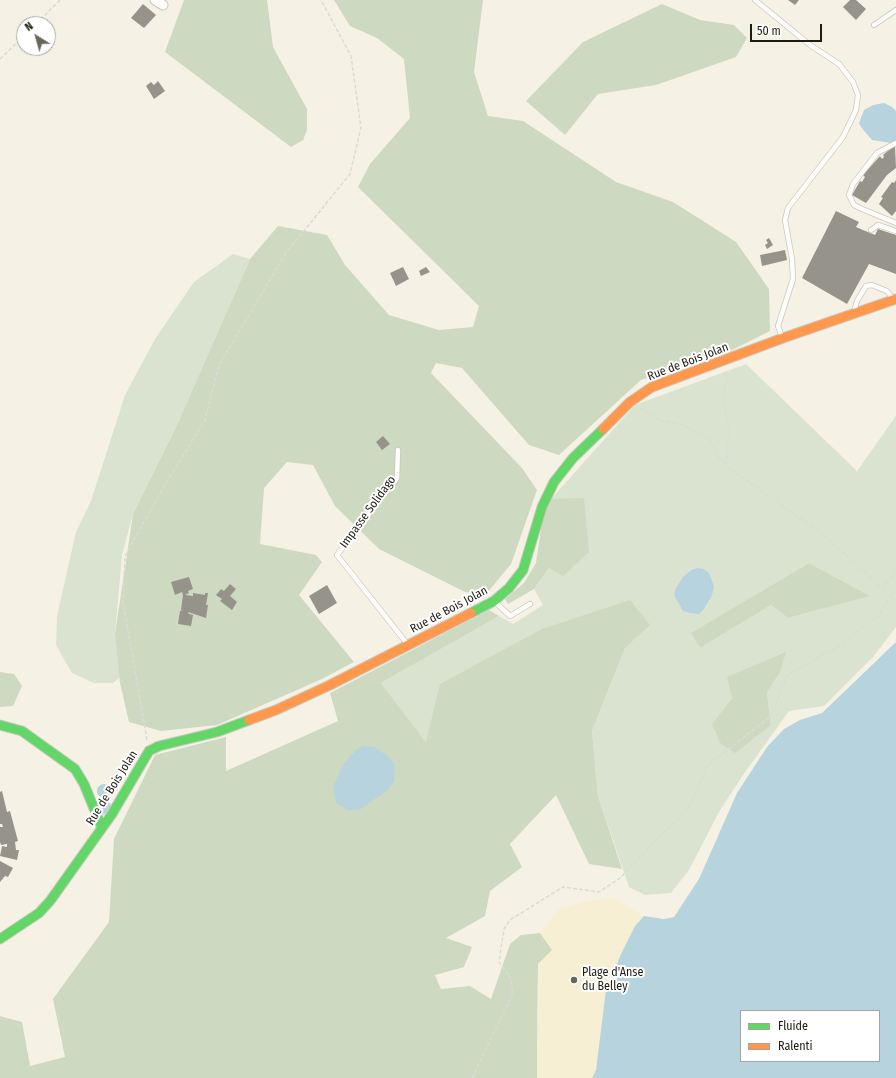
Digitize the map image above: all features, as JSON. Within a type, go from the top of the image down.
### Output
[{"type":"street","name":"Rue de Bois Jolan","points":[[0,939],[39,913],[50,901],[102,828],[149,751],[159,746],[217,732],[276,710],[330,685],[494,601],[509,588],[523,570],[542,507],[554,482],[573,458],[630,402],[652,387],[783,338],[895,300]]},
{"type":"street","points":[[0,725],[22,731],[75,769],[84,784],[102,828]]},
{"type":"lane","points":[[755,0],[810,45],[839,64],[853,82],[858,95],[856,110],[843,137],[788,208],[784,220],[792,259],[792,279],[778,326],[783,338]]},
{"type":"lane","points":[[874,25],[896,10]]},
{"type":"lane","points":[[896,143],[877,152],[853,184],[849,195],[854,204],[862,209],[896,223]]},
{"type":"lane","points":[[871,230],[878,225],[896,231]]},
{"type":"lane","points":[[857,313],[855,308],[857,301],[866,286],[872,285],[888,291],[895,300]]},
{"type":"lane","name":"Impasse Solidago","points":[[398,450],[397,478],[337,555],[408,645]]},
{"type":"lane","points":[[494,601],[510,616],[530,604]]},
{"type":"path","points":[[44,16],[60,0]]},
{"type":"path","points":[[149,751],[123,602],[125,556],[163,488],[205,420],[219,366],[286,253],[350,174],[361,128],[351,56],[321,0]]},
{"type":"path","points":[[0,59],[16,44]]},
{"type":"path","points":[[719,363],[727,378],[723,397],[729,429],[726,466]]},
{"type":"path","points":[[630,402],[659,420],[683,425],[702,434],[710,440],[718,456],[726,466],[824,535],[882,588],[896,572]]},
{"type":"path","points":[[472,1078],[513,993],[510,977],[499,962],[504,929],[510,920],[563,887],[600,892],[620,878],[689,807],[708,765],[771,716],[787,675],[839,646],[877,617],[896,588]]},
{"type":"green space","points":[[184,0],[267,0],[273,47],[307,109],[307,130],[303,140],[291,147],[165,52]]},
{"type":"green space","points":[[334,0],[483,0],[474,72],[488,116],[523,121],[616,182],[673,202],[736,242],[769,289],[770,331],[732,350],[641,380],[559,455],[529,445],[462,368],[436,363],[431,373],[522,468],[537,490],[511,564],[487,593],[465,592],[379,549],[335,506],[313,465],[287,462],[264,488],[260,544],[316,555],[322,562],[299,595],[354,662],[322,679],[217,725],[161,731],[129,722],[120,683],[115,634],[133,514],[177,425],[250,259],[278,226],[327,235],[345,265],[389,315],[439,330],[473,327],[479,306],[358,187],[370,164],[410,118],[404,59],[377,38],[350,26]]},
{"type":"green space","points":[[662,4],[700,20],[734,25],[747,38],[736,57],[656,85],[598,94],[565,135],[526,101],[583,42]]},
{"type":"green space","points":[[233,254],[250,259],[177,425],[133,514],[122,555],[115,634],[120,677],[113,683],[94,683],[72,673],[56,645],[57,616],[76,532],[91,501],[125,395],[155,339],[194,282]]},
{"type":"green space","points":[[746,364],[857,471],[896,416],[896,627],[873,657],[824,706],[789,711],[743,775],[719,812],[689,870],[671,893],[645,895],[629,887],[598,796],[592,731],[625,648],[649,625],[426,742],[381,683],[499,616],[513,624],[543,605],[534,589],[549,568],[551,499],[635,405]],"holes":[[[809,563],[869,596],[788,618],[771,605],[700,648],[692,633]],[[780,672],[767,693],[771,725],[712,724],[732,698]]]},
{"type":"green space","points":[[584,498],[589,552],[563,576],[549,568],[534,589],[508,604],[505,599],[524,583],[536,563],[543,516],[551,499]]},
{"type":"green space","points":[[809,563],[870,596],[788,618],[771,605],[700,648],[691,633]]},
{"type":"green space","points":[[630,600],[650,625],[625,648],[592,731],[598,796],[622,869],[589,864],[556,795],[510,844],[522,867],[490,891],[485,916],[446,938],[472,947],[464,967],[435,975],[441,989],[470,986],[491,999],[510,944],[521,935],[540,933],[553,950],[538,964],[537,1078],[0,1078],[0,1016],[22,1022],[30,1066],[65,1057],[53,999],[109,922],[114,839],[155,755],[226,737],[226,771],[338,721],[330,693],[489,610],[499,616],[381,683],[426,742],[440,684],[542,629]]},
{"type":"green space","points":[[786,652],[780,672],[767,693],[771,725],[735,753],[721,744],[712,724],[732,698],[727,677]]},
{"type":"green space","points":[[0,672],[14,674],[22,686],[13,706],[0,707]]},
{"type":"sand","name":"Plage d'Anse du Belley","points":[[614,898],[644,916],[635,926],[606,990],[596,1070],[592,1078],[537,1078],[538,964],[552,950],[540,933],[559,909],[586,901]]},
{"type":"water","points":[[884,103],[896,111],[896,141],[891,143],[872,140],[859,123],[864,110],[873,105]]},
{"type":"water","points":[[693,569],[704,569],[709,573],[714,586],[712,595],[704,609],[699,614],[683,611],[674,595],[676,588],[683,577]]},
{"type":"water","points":[[896,642],[896,1078],[592,1078],[596,1070],[606,990],[635,926],[644,916],[664,919],[674,917],[699,879],[737,793],[767,747],[784,729],[800,720],[822,713]]},
{"type":"water","points":[[363,746],[374,747],[389,757],[395,765],[394,781],[389,789],[359,810],[348,810],[336,803],[333,787],[343,765],[355,751]]},
{"type":"water","points":[[104,784],[109,786],[111,791],[109,796],[104,798],[99,796],[97,791],[99,786]]},
{"type":"water","points":[[104,801],[110,803],[111,806],[109,811],[103,815],[97,804]]},
{"type":"building","points":[[788,0],[799,0],[795,5]]},
{"type":"building","points":[[850,0],[856,0],[866,9],[856,20],[843,7]]},
{"type":"building","points":[[143,4],[156,15],[144,28],[131,18]]},
{"type":"building","points":[[158,81],[165,91],[154,99],[146,86],[151,82],[154,85]]},
{"type":"building","points":[[895,145],[896,168],[887,175],[866,203],[852,195],[860,181],[862,182],[865,177],[863,175],[880,156],[882,159],[884,157],[883,155]]},
{"type":"building","points":[[896,180],[896,211],[892,216],[879,204],[883,198],[881,197],[892,182],[894,183]]},
{"type":"building","points":[[836,211],[859,222],[856,227],[875,235],[878,229],[896,235],[896,274],[869,264],[847,304],[802,278]]},
{"type":"building","points":[[769,238],[773,245],[767,249],[765,245],[768,243],[766,240]]},
{"type":"building","points":[[785,250],[787,260],[762,266],[760,255]]},
{"type":"building","points":[[403,267],[409,279],[396,286],[390,273]]},
{"type":"building","points":[[426,267],[430,272],[421,276],[419,271]]},
{"type":"building","points":[[383,436],[390,444],[382,450],[376,442]]},
{"type":"building","points":[[189,577],[193,589],[188,591],[189,593],[185,595],[193,596],[193,593],[205,595],[205,593],[208,593],[206,618],[188,612],[189,614],[193,615],[191,626],[178,624],[180,611],[183,610],[181,610],[183,595],[182,592],[175,595],[171,582]]},
{"type":"building","points":[[230,584],[236,589],[230,596],[237,602],[232,610],[220,601],[222,599],[216,595],[221,589],[224,591]]},
{"type":"building","points":[[327,585],[337,603],[319,614],[309,596]]},
{"type":"building","points":[[2,791],[7,812],[10,811],[18,841],[15,842],[16,850],[19,850],[17,860],[0,856],[2,846],[7,847],[7,844],[1,845],[0,842],[0,827],[3,827],[2,824],[0,824],[0,792]]},
{"type":"building","points":[[0,861],[13,868],[8,877],[5,876],[0,882]]},
{"type":"traffic: fast","points":[[471,613],[494,601],[509,588],[523,570],[542,507],[554,482],[573,458],[603,429]]},
{"type":"traffic: fast","points":[[0,939],[39,913],[50,901],[112,814],[149,751],[159,746],[217,732],[249,720]]},
{"type":"traffic: fast","points":[[0,725],[22,731],[75,769],[84,784],[102,828]]},
{"type":"traffic: slow","points":[[603,429],[630,402],[652,387],[783,338],[896,299]]},
{"type":"traffic: slow","points":[[249,720],[276,710],[330,685],[471,613]]},
{"type":"place","name":"Plage d'Anse du Belley","points":[[574,980]]}]
